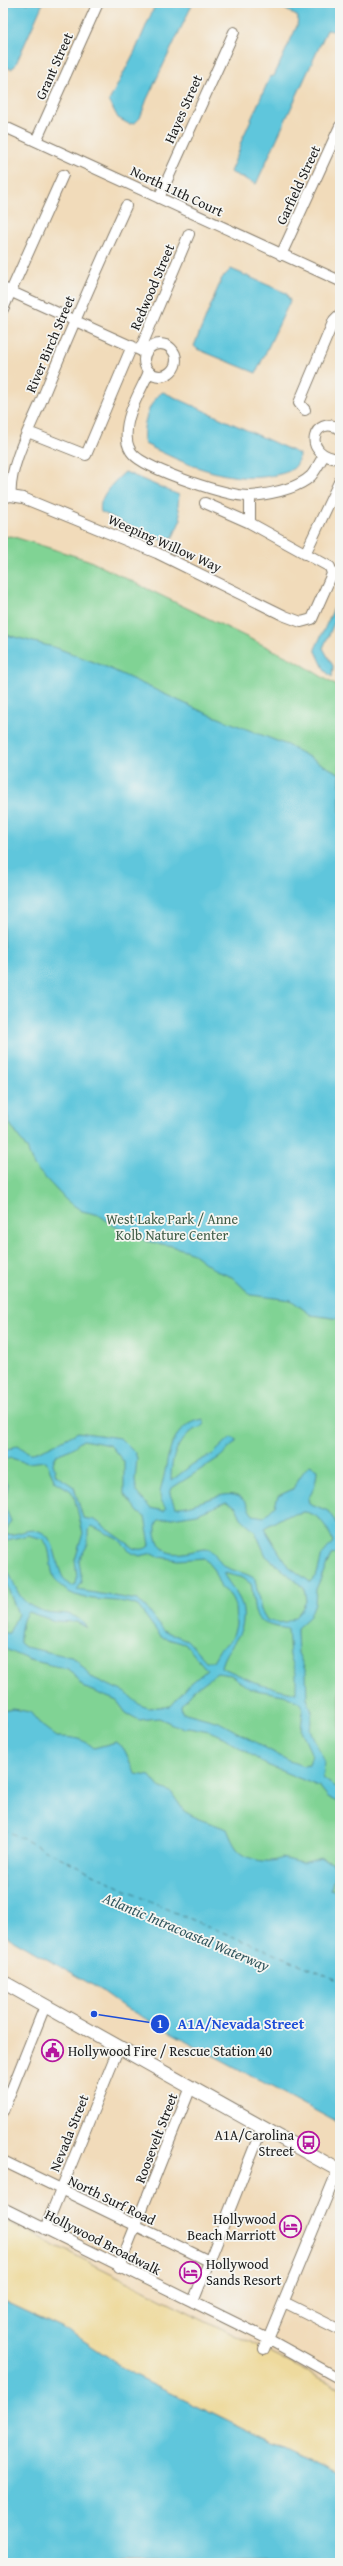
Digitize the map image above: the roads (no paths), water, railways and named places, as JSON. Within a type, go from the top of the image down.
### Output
[{"type":"main road","points":[[3,1982],[339,2170]]},
{"type":"street","name":"Grant Street","points":[[36,141],[98,3]]},
{"type":"street","name":"Hayes Street","points":[[159,198],[234,32]]},
{"type":"street","name":"North 11th Court","points":[[3,126],[340,281]]},
{"type":"street","name":"Garfield Street","points":[[281,255],[340,126]]},
{"type":"street","points":[[3,309],[7,289],[63,175]]},
{"type":"street","name":"River Birch Street","points":[[7,497],[6,483],[74,320],[126,206]]},
{"type":"street","name":"Redwood Street","points":[[28,432],[86,455],[139,350],[189,234]]},
{"type":"street","points":[[7,289],[139,350],[161,344],[172,349],[175,355],[174,366],[168,374],[158,376],[149,372],[139,350]]},
{"type":"street","points":[[306,410],[299,403],[334,320],[340,314]]},
{"type":"street","points":[[149,372],[128,424],[127,440],[133,455],[148,464],[229,494],[250,496],[272,492],[306,480],[334,457]]},
{"type":"street","points":[[340,429],[330,425],[324,426],[315,434],[316,446],[334,457],[340,469]]},
{"type":"street","points":[[205,503],[250,523],[305,554],[340,480]]},
{"type":"street","points":[[250,496],[250,523]]},
{"type":"street","name":"Weeping Willow Way","points":[[7,497],[23,498],[157,552],[285,616],[301,622],[312,619],[332,574],[330,567],[305,554]]},
{"type":"street","points":[[3,2111],[45,2006]]},
{"type":"street","name":"Nevada Street","points":[[45,2229],[119,2047]]},
{"type":"street","name":"Roosevelt Street","points":[[119,2266],[191,2087]]},
{"type":"street","points":[[193,2302],[262,2128]]},
{"type":"street","name":"North Surf Road","points":[[3,2161],[135,2227],[209,2261]]},
{"type":"street","points":[[266,2344],[339,2170]]},
{"type":"street","name":"Hollywood Broadwalk","points":[[3,2208],[193,2302],[266,2344],[340,2379]]},
{"type":"street","points":[[284,2302],[340,2330]]},
{"type":"water","points":[[9,3],[43,3],[15,66],[11,69],[3,66],[3,18]]},
{"type":"water","points":[[156,3],[193,3],[147,99],[140,118],[135,123],[129,124],[118,118],[109,101],[136,49]]},
{"type":"water","points":[[275,3],[340,3],[340,32],[327,30],[256,184],[230,172],[241,146],[240,144],[270,77],[274,76],[297,26],[298,17]]},
{"type":"water","points":[[231,269],[286,293],[290,301],[256,373],[197,349],[194,346],[222,278]]},
{"type":"water","points":[[163,392],[299,454],[298,462],[291,470],[280,474],[263,477],[228,475],[194,466],[145,444],[144,431],[147,415],[154,401]]},
{"type":"water","points":[[125,472],[179,495],[178,505],[181,519],[173,537],[160,540],[101,512],[100,506],[104,495]]},
{"type":"water","points":[[340,595],[340,610],[323,648],[333,666],[332,677],[325,671],[315,649]]},
{"type":"water","points":[[3,634],[57,648],[104,666],[201,711],[287,745],[340,774],[340,1319],[311,1315],[291,1300],[251,1295],[232,1277],[216,1271],[191,1252],[172,1246],[146,1241],[114,1226],[99,1215],[82,1211],[67,1201],[34,1166],[27,1149],[10,1124],[3,1103]]},
{"type":"water","points":[[203,1419],[204,1424],[188,1434],[179,1444],[174,1456],[171,1481],[193,1464],[213,1454],[231,1437],[236,1439],[236,1442],[220,1457],[172,1488],[170,1494],[175,1507],[192,1505],[218,1496],[234,1495],[241,1498],[247,1504],[253,1515],[264,1517],[275,1506],[278,1496],[293,1489],[310,1465],[317,1469],[315,1484],[308,1498],[309,1503],[328,1511],[340,1528],[340,1553],[331,1555],[316,1589],[315,1603],[310,1616],[297,1628],[297,1633],[298,1653],[306,1672],[307,1698],[312,1711],[310,1730],[324,1761],[323,1778],[340,1791],[340,1803],[328,1797],[320,1787],[267,1765],[223,1737],[209,1731],[188,1727],[183,1729],[159,1718],[139,1720],[126,1713],[117,1701],[85,1688],[68,1669],[30,1660],[3,1648],[3,1633],[9,1633],[18,1614],[3,1576],[3,1566],[8,1572],[20,1595],[29,1605],[51,1613],[76,1617],[87,1628],[77,1622],[55,1621],[28,1612],[21,1626],[20,1636],[20,1643],[25,1647],[71,1657],[77,1660],[91,1677],[126,1693],[140,1705],[148,1708],[171,1706],[190,1684],[207,1670],[185,1644],[161,1637],[138,1606],[118,1601],[85,1598],[65,1590],[54,1577],[48,1549],[43,1539],[28,1535],[3,1541],[6,1520],[3,1512],[3,1477],[8,1487],[4,1505],[11,1521],[5,1534],[9,1535],[35,1530],[46,1535],[51,1541],[58,1565],[65,1581],[71,1586],[76,1584],[77,1578],[75,1560],[83,1533],[74,1496],[71,1491],[55,1481],[46,1461],[27,1463],[11,1458],[3,1460],[3,1452],[18,1445],[27,1452],[35,1453],[78,1432],[120,1438],[135,1453],[137,1458],[135,1481],[137,1493],[150,1508],[164,1511],[166,1508],[161,1499],[160,1492],[170,1449],[178,1434],[193,1422]],"holes":[[[83,1440],[110,1445],[124,1462],[124,1494],[139,1513],[145,1517],[150,1545],[148,1547],[142,1549],[134,1548],[95,1520],[83,1518],[74,1487],[56,1475],[53,1463],[56,1455],[71,1449]],[[226,1502],[236,1507],[241,1518],[255,1531],[266,1556],[304,1588],[306,1601],[303,1607],[295,1617],[286,1622],[280,1623],[267,1620],[261,1610],[255,1579],[224,1566],[210,1550],[205,1549],[182,1553],[166,1551],[160,1545],[156,1534],[156,1524],[159,1520],[197,1514]],[[304,1512],[314,1515],[323,1522],[333,1542],[322,1555],[317,1574],[310,1582],[287,1565],[264,1528],[285,1516]],[[92,1526],[118,1539],[132,1553],[140,1556],[153,1553],[160,1557],[178,1560],[204,1558],[213,1569],[221,1588],[230,1595],[235,1606],[236,1625],[232,1639],[220,1649],[213,1661],[206,1661],[187,1640],[164,1631],[145,1606],[137,1600],[77,1590],[82,1582],[79,1560],[88,1544],[88,1530]],[[224,1573],[243,1578],[251,1584],[255,1612],[261,1621],[276,1627],[288,1629],[290,1656],[296,1673],[296,1693],[261,1685],[221,1667],[227,1652],[242,1628],[243,1610],[236,1593]],[[217,1673],[231,1675],[250,1689],[284,1695],[300,1703],[303,1709],[301,1731],[312,1755],[309,1765],[304,1766],[289,1761],[219,1722],[182,1712],[181,1705],[193,1691]]]},
{"type":"water","name":"Atlantic Intracoastal Waterway","points":[[13,1709],[30,1712],[41,1725],[57,1737],[77,1739],[86,1742],[94,1748],[116,1742],[123,1748],[136,1774],[150,1776],[159,1787],[171,1792],[184,1811],[196,1818],[227,1829],[238,1850],[249,1858],[261,1861],[272,1861],[282,1858],[302,1863],[322,1858],[332,1862],[336,1868],[331,1889],[340,1893],[340,2124],[126,2008],[101,1990],[3,1934],[3,1711]]},
{"type":"water","points":[[3,2301],[72,2333],[135,2375],[340,2475],[340,2563],[3,2563]]},
{"type":"place","name":"A1A/Nevada Street","points":[[94,2014]]},
{"type":"place","name":"Hollywood Fire / Rescue Station 40","points":[[53,2051]]},
{"type":"place","name":"A1A/Carolina Street","points":[[309,2143]]},
{"type":"place","name":"Hollywood Beach Marriott","points":[[291,2227]]},
{"type":"place","name":"Hollywood Sands Resort","points":[[191,2272]]},
{"type":"park label","name":"West Lake Park / Anne Kolb Nature Center","points":[[172,1228]]}]
